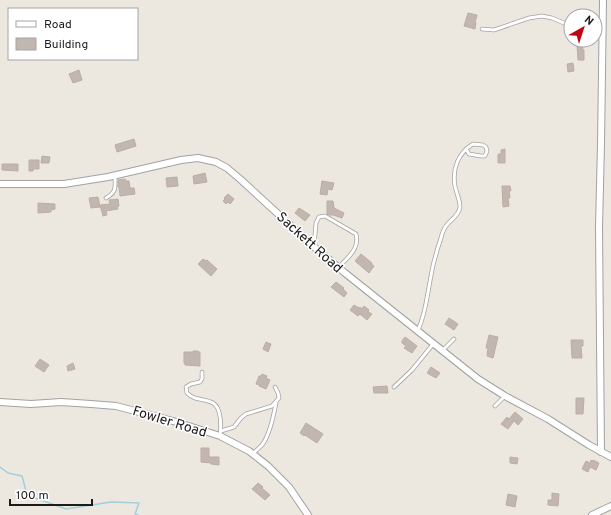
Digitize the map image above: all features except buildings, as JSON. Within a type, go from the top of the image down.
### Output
[{"type":"street","points":[[602,48],[599,227],[602,452]]},
{"type":"street","name":"Sackett Road","points":[[0,184],[64,184],[115,176],[181,160],[198,158],[216,162],[240,178],[313,246],[339,268],[478,378],[505,396],[548,419],[587,444],[611,456]]},
{"type":"street","name":"Fowler Road","points":[[0,402],[31,404],[61,402],[116,406],[220,434],[268,466],[294,494],[308,515]]},
{"type":"street","points":[[592,515],[611,506]]},
{"type":"lane","points":[[482,29],[494,30],[529,18],[542,16],[563,23]]},
{"type":"lane","points":[[418,330],[425,309],[431,276],[443,231],[446,225],[457,214],[460,207],[455,185],[454,172],[457,162],[462,153],[466,149],[473,144],[483,145],[487,151],[485,156],[481,156],[470,154],[466,149]]},
{"type":"lane","points":[[106,198],[111,196],[115,191],[115,176]]},
{"type":"lane","points":[[313,246],[316,235],[316,223],[320,217],[325,216],[356,234],[358,240],[355,250],[339,268]]},
{"type":"lane","points":[[443,350],[454,339]]},
{"type":"lane","points":[[394,387],[412,370],[434,343]]},
{"type":"lane","points":[[202,372],[202,379],[200,382],[186,387],[187,393],[194,398],[209,401],[216,405],[220,418],[220,434],[234,427],[246,414],[272,406],[276,403]]},
{"type":"lane","points":[[252,454],[263,444],[269,428],[276,403],[279,398],[276,387]]},
{"type":"lane","points":[[495,406],[505,396]]},
{"type":"waterway","points":[[0,467],[8,473],[22,476],[27,495],[66,509],[111,502],[139,503],[135,514],[138,515]]}]
